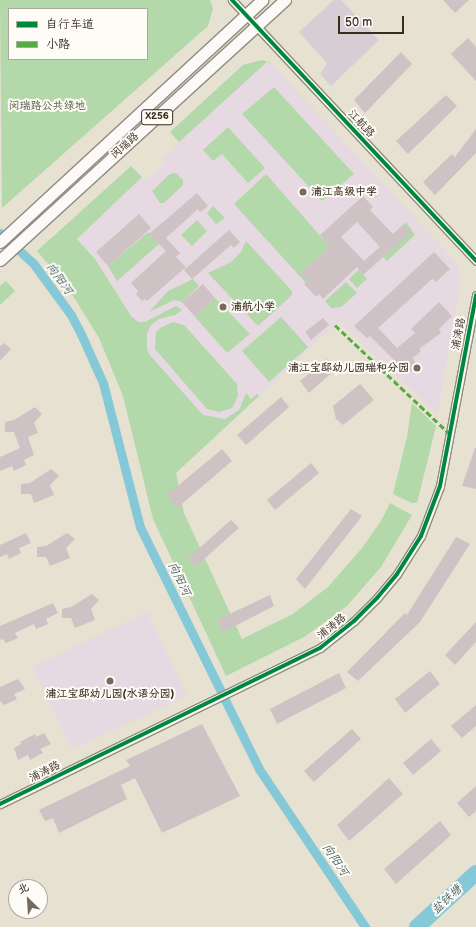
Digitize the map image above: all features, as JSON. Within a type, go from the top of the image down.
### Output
[{"type":"main road","name":"闵瑞路","points":[[0,242],[262,0]]},
{"type":"main road","name":"闵瑞路","points":[[0,260],[285,0]]},
{"type":"street","name":"江航路","points":[[232,0],[476,261]]},
{"type":"street","name":"浦涛路","points":[[0,804],[320,648],[333,639],[358,617],[397,574],[421,536],[440,486],[476,295]]},
{"type":"shaded area","points":[[334,0],[341,0],[379,40],[331,86],[320,74],[327,63],[299,32]]},
{"type":"shaded area","points":[[267,62],[272,64],[456,262],[461,282],[437,414],[339,321],[176,473],[131,316],[103,270],[77,239],[142,177],[146,181],[166,163],[163,159],[176,148],[174,146]]},
{"type":"shaded area","name":"浦江宝邸幼儿园(水语分园)","points":[[147,612],[187,695],[72,750],[32,667]]},
{"type":"green space","name":"闵瑞路公共绿地","points":[[0,0],[210,0],[213,8],[208,26],[2,208]]},
{"type":"green space","points":[[262,60],[269,62],[272,64],[267,62],[179,142],[170,132],[243,65]]},
{"type":"green space","points":[[274,87],[354,174],[322,201],[242,114]]},
{"type":"green space","points":[[228,127],[265,168],[248,183],[222,154],[213,161],[203,150]]},
{"type":"green space","points":[[131,166],[142,177],[77,239],[95,259],[131,316],[138,322],[145,322],[176,306],[182,310],[175,315],[159,319],[151,325],[147,333],[147,349],[149,354],[203,415],[225,419],[239,410],[246,393],[251,399],[257,394],[259,396],[176,473],[184,513],[242,639],[293,614],[328,587],[362,548],[381,521],[390,503],[412,515],[381,567],[347,606],[304,637],[226,676],[153,519],[123,396],[99,338],[67,286],[37,251]]},
{"type":"green space","points":[[176,173],[183,180],[183,185],[164,203],[160,203],[152,191],[170,174]]},
{"type":"green space","points":[[266,174],[330,247],[301,273],[308,281],[306,283],[234,204]]},
{"type":"green space","points":[[213,206],[225,218],[216,224],[207,213]]},
{"type":"green space","points":[[197,220],[207,231],[192,246],[181,235]]},
{"type":"green space","points":[[406,222],[415,235],[387,261],[383,257]]},
{"type":"green space","points":[[148,232],[159,244],[117,281],[108,266]]},
{"type":"green space","points":[[246,241],[292,291],[292,295],[258,326],[208,273],[231,262],[241,252]]},
{"type":"green space","points":[[359,270],[367,279],[357,288],[349,279]]},
{"type":"green space","points":[[193,279],[199,286],[182,302],[174,300],[149,312],[168,291]]},
{"type":"green space","points":[[6,281],[15,291],[0,305],[0,286]]},
{"type":"green space","points":[[346,282],[357,293],[341,307],[331,308],[325,301]]},
{"type":"green space","points":[[215,298],[250,334],[227,353],[195,317]]},
{"type":"green space","points":[[281,317],[308,347],[269,382],[242,351]]},
{"type":"green space","points":[[173,322],[184,325],[237,384],[238,396],[232,408],[219,412],[207,409],[155,349],[156,332],[160,328]]},
{"type":"green space","points":[[412,403],[436,426],[417,503],[412,503],[393,494],[407,437]]},
{"type":"building","points":[[443,0],[469,0],[455,13]]},
{"type":"building","points":[[468,38],[476,47],[476,81],[451,54]]},
{"type":"building","points":[[401,52],[412,64],[365,113],[354,100]]},
{"type":"building","points":[[446,95],[457,106],[408,154],[396,141]]},
{"type":"building","points":[[476,129],[476,153],[435,195],[423,182],[452,154],[455,157]]},
{"type":"building","points":[[197,193],[208,206],[200,212],[198,209],[166,238],[180,253],[176,257],[186,267],[147,301],[145,299],[142,301],[136,294],[138,291],[131,283],[166,251],[149,234]]},
{"type":"building","points":[[363,196],[373,207],[370,210],[393,234],[404,224],[411,232],[363,275],[357,267],[323,299],[319,294],[316,297],[304,284],[308,281],[301,273],[330,247],[320,235]],"holes":[[[357,222],[380,247],[364,261],[341,237]]]},
{"type":"building","points":[[139,214],[151,228],[108,266],[96,252]]},
{"type":"building","points":[[229,230],[240,242],[234,248],[231,245],[192,279],[184,270]]},
{"type":"building","points":[[434,252],[450,269],[436,282],[432,279],[378,328],[397,348],[415,333],[411,329],[439,302],[452,316],[439,329],[441,333],[419,349],[421,351],[413,358],[417,367],[415,370],[407,373],[370,336],[367,338],[354,326]]},
{"type":"building","points":[[203,284],[215,298],[195,317],[182,302]]},
{"type":"building","points":[[323,318],[329,325],[311,340],[305,332]]},
{"type":"building","points":[[4,343],[11,349],[0,361],[0,346]]},
{"type":"building","points":[[327,359],[336,369],[309,393],[300,381]]},
{"type":"building","points":[[360,384],[374,400],[343,425],[336,419],[333,406]]},
{"type":"building","points":[[281,397],[289,407],[246,445],[237,435]]},
{"type":"building","points":[[35,407],[42,414],[34,423],[38,433],[28,437],[34,455],[24,460],[26,465],[14,471],[12,466],[0,471],[0,457],[20,448],[14,432],[5,432],[5,422],[14,420]]},
{"type":"building","points":[[476,448],[476,489],[462,486]]},
{"type":"building","points":[[222,449],[232,461],[177,508],[167,495]]},
{"type":"building","points":[[311,463],[319,473],[275,510],[267,500]]},
{"type":"building","points":[[51,469],[59,476],[50,485],[54,495],[34,503],[31,494],[21,494],[21,484],[30,483]]},
{"type":"building","points":[[351,509],[362,516],[305,589],[296,579]]},
{"type":"building","points":[[231,520],[239,528],[195,567],[188,558]]},
{"type":"building","points":[[26,533],[31,543],[19,548],[21,553],[9,559],[7,554],[0,557],[0,545]]},
{"type":"building","points":[[67,533],[75,539],[66,548],[70,558],[50,566],[46,557],[37,557],[37,547],[46,546]]},
{"type":"building","points":[[456,537],[470,544],[420,622],[358,681],[347,672],[405,613],[407,615]]},
{"type":"building","points":[[92,594],[99,600],[91,609],[95,620],[75,628],[71,618],[62,618],[62,609],[71,607]]},
{"type":"building","points":[[270,595],[274,606],[223,632],[217,620]]},
{"type":"building","points":[[53,603],[58,613],[46,619],[48,624],[36,629],[34,624],[15,633],[18,638],[6,643],[3,639],[0,640],[0,626]]},
{"type":"building","points":[[476,622],[476,642],[455,665],[445,655]]},
{"type":"building","points":[[430,671],[440,684],[405,713],[395,699]]},
{"type":"building","points":[[339,673],[346,688],[277,724],[270,709]]},
{"type":"building","points":[[18,679],[25,689],[14,694],[17,699],[4,705],[0,701],[0,687]]},
{"type":"building","points":[[476,705],[476,726],[462,738],[451,726]]},
{"type":"building","points":[[202,724],[240,796],[162,833],[135,778],[121,785],[127,799],[59,833],[53,818],[45,821],[39,810],[130,766],[126,760]]},
{"type":"building","points":[[352,729],[361,739],[314,782],[304,771]]},
{"type":"building","points":[[44,733],[51,744],[40,749],[43,753],[30,760],[28,755],[18,760],[14,748],[21,744],[20,742],[35,734],[36,737]]},
{"type":"building","points":[[431,739],[441,751],[413,775],[403,763]]},
{"type":"building","points":[[389,778],[403,794],[349,841],[337,825]]},
{"type":"building","points":[[476,786],[476,811],[469,817],[457,803]]},
{"type":"building","points":[[440,821],[451,835],[396,884],[384,869]]},
{"type":"waterway","name":"向阳河","points":[[0,233],[33,263],[71,315],[81,334],[103,383],[140,527],[259,769],[365,927]]},
{"type":"waterway","name":"盐铁塘","points":[[417,927],[476,873]]},
{"type":"marked path","points":[[335,325],[449,433]]},
{"type":"cycle path","points":[[232,0],[476,261]]},
{"type":"cycle path","points":[[0,804],[320,648],[354,621],[377,598],[397,574],[421,536],[440,486],[476,295]]},
{"type":"place","name":"浦江高级中学","points":[[303,192]]},
{"type":"place","name":"浦航小学","points":[[223,307]]},
{"type":"place","name":"浦江宝邸幼儿园瑞和分园","points":[[417,368]]},
{"type":"place","name":"浦江宝邸幼儿园(水语分园)","points":[[110,681]]}]
